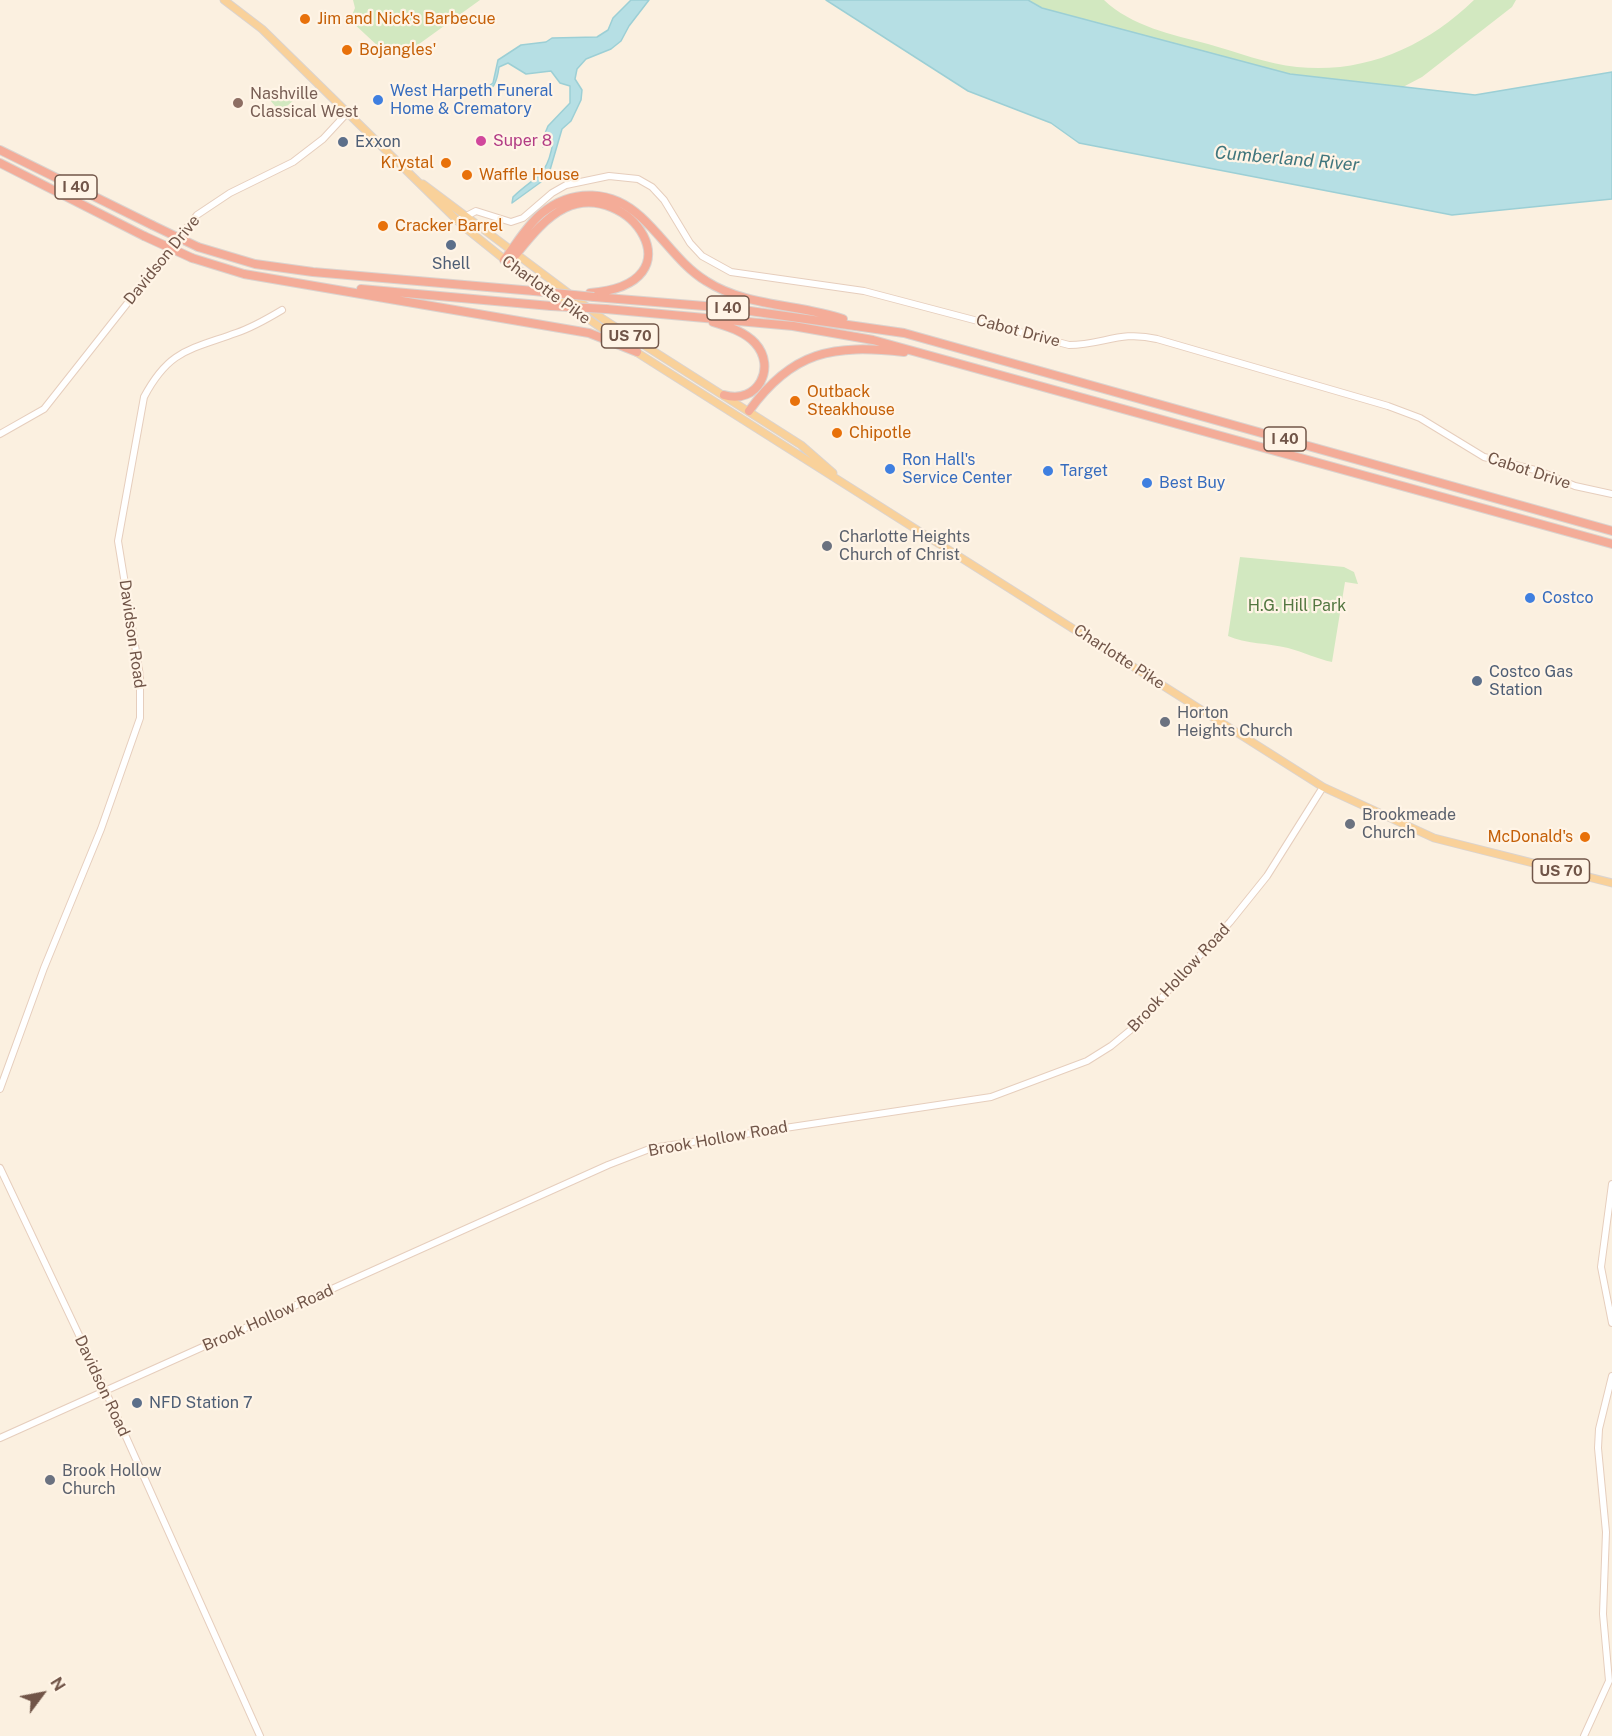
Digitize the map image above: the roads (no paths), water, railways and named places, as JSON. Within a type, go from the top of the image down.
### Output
[{"type":"highway","name":"I 40","points":[[0,150],[198,247],[255,264],[313,272],[729,308],[862,325],[904,333],[1612,531]]},
{"type":"highway","name":"I 40","points":[[0,163],[192,258],[244,274],[306,284],[792,326],[873,340],[1612,544]]},
{"type":"highway","points":[[507,261],[540,215],[561,200],[584,194],[599,195],[623,204],[640,216],[690,269],[723,290],[743,297],[826,313],[862,325]]},
{"type":"highway","points":[[513,253],[549,218],[566,207],[588,203],[608,205],[628,215],[641,230],[650,251],[646,268],[636,279],[621,288],[592,295]]},
{"type":"highway","points":[[306,284],[589,333],[637,352]]},
{"type":"highway","points":[[700,317],[745,334],[758,346],[764,361],[762,378],[749,395],[736,399],[724,395]]},
{"type":"highway","points":[[749,411],[766,387],[797,363],[816,354],[858,348],[934,356]]},
{"type":"main road","name":"Charlotte Pike","points":[[224,0],[262,29],[457,221],[507,261],[596,327],[814,466],[839,478],[1323,787],[1434,838],[1612,883]]},
{"type":"main road","name":"Charlotte Pike","points":[[417,180],[603,319],[801,445],[839,478]]},
{"type":"main road","points":[[742,419],[749,411]]},
{"type":"street","name":"Davidson Drive","points":[[0,434],[44,409],[197,214],[230,193],[293,162],[324,139],[348,112]]},
{"type":"street","name":"Cabot Drive","points":[[457,221],[476,211],[511,222],[523,218],[552,193],[566,185],[609,176],[638,179],[652,187],[664,200],[690,243],[702,256],[731,272],[864,291],[1069,345],[1083,345],[1124,334],[1149,337],[1388,406],[1439,428],[1484,457],[1539,471],[1575,486],[1612,494]]},
{"type":"street","name":"Davidson Road","points":[[0,1089],[44,969],[101,829],[140,718],[140,676],[118,541],[144,397],[154,378],[170,360],[191,347],[237,333],[282,310]]},
{"type":"street","name":"Brook Hollow Road","points":[[0,1438],[608,1165],[652,1148],[991,1097],[1087,1061],[1111,1047],[1139,1023],[1230,922],[1266,876],[1323,787]]},
{"type":"street","name":"Davidson Road","points":[[0,1168],[105,1390],[260,1736]]},
{"type":"street","points":[[1612,1184],[1601,1268],[1612,1323]]},
{"type":"street","points":[[1584,1736],[1609,1681],[1603,1614],[1606,1528],[1598,1448],[1599,1429],[1612,1376]]},
{"type":"water","points":[[631,0],[649,0],[629,26],[621,41],[611,49],[586,59],[577,69],[575,79],[582,90],[581,100],[571,121],[562,129],[550,170],[541,182],[512,203],[513,197],[539,175],[547,163],[553,142],[549,141],[543,147],[541,143],[548,126],[570,103],[570,86],[560,83],[551,71],[526,74],[508,63],[499,67],[496,82],[491,89],[477,95],[468,91],[482,91],[493,83],[498,60],[521,45],[546,42],[552,38],[597,37],[608,30],[613,18]]},
{"type":"water","name":"Cumberland River","points":[[826,0],[1028,0],[1042,8],[1290,74],[1475,95],[1612,72],[1612,199],[1452,215],[1079,143],[1051,123],[968,91]]},
{"type":"place","name":"Jim and Nick's Barbecue","points":[[305,19]]},
{"type":"place","name":"Bojangles'","points":[[347,50]]},
{"type":"place","name":"West Harpeth Funeral Home & Crematory","points":[[378,100]]},
{"type":"place","name":"Nashville Classical West","points":[[238,103]]},
{"type":"place","name":"Super 8","points":[[481,141]]},
{"type":"place","name":"Exxon","points":[[343,142]]},
{"type":"place","name":"Krystal","points":[[446,163]]},
{"type":"place","name":"Waffle House","points":[[467,175]]},
{"type":"place","name":"Cracker Barrel","points":[[383,226]]},
{"type":"place","name":"Shell","points":[[451,245]]},
{"type":"place","name":"Outback Steakhouse","points":[[795,401]]},
{"type":"place","name":"Chipotle","points":[[837,433]]},
{"type":"place","name":"Ron Hall's Service Center","points":[[890,469]]},
{"type":"place","name":"Target","points":[[1048,471]]},
{"type":"place","name":"Best Buy","points":[[1147,483]]},
{"type":"place","name":"Charlotte Heights Church of Christ","points":[[827,546]]},
{"type":"place","name":"Costco","points":[[1530,598]]},
{"type":"place","name":"Costco Gas Station","points":[[1477,681]]},
{"type":"place","name":"Horton Heights Church","points":[[1165,722]]},
{"type":"place","name":"Brookmeade Church","points":[[1350,824]]},
{"type":"place","name":"McDonald's","points":[[1585,837]]},
{"type":"place","name":"NFD Station 7","points":[[137,1403]]},
{"type":"place","name":"Brook Hollow Church","points":[[50,1480]]},
{"type":"park label","name":"H.G. Hill Park","points":[[1297,606]]}]
